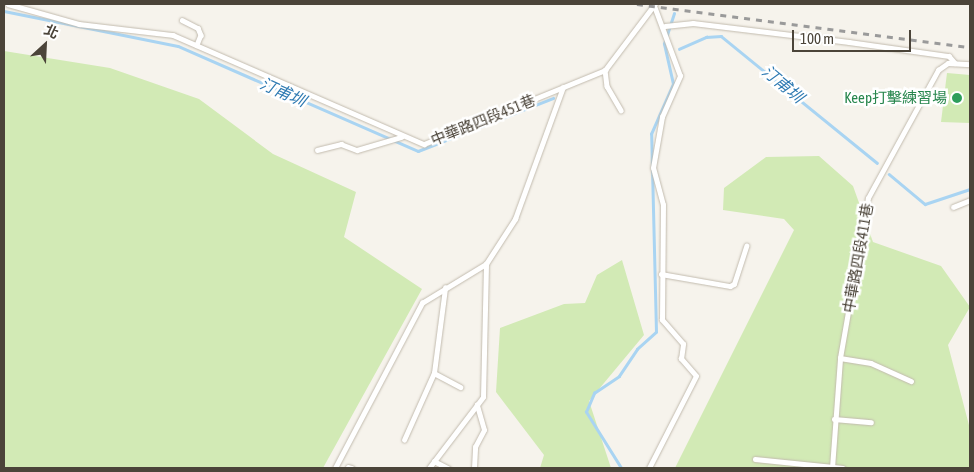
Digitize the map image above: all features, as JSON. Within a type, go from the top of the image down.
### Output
[{"type":"lane","name":"中華路四段451巷","points":[[8,4],[79,24],[173,35],[412,142],[434,142],[605,70]]},
{"type":"lane","points":[[621,110],[607,86],[605,70],[655,5],[669,37],[680,76],[662,117],[653,168],[663,205],[662,320],[682,344],[681,359],[696,376],[650,468]]},
{"type":"lane","points":[[182,20],[198,28],[201,35],[197,45]]},
{"type":"lane","points":[[665,26],[679,24],[858,43],[949,56],[956,63],[970,64]]},
{"type":"lane","name":"中華路四段411巷","points":[[832,468],[834,419],[840,358],[868,198],[938,70],[948,63],[956,63]]},
{"type":"lane","name":"中華路四段451巷","points":[[335,468],[422,303],[486,264],[515,219],[563,87]]},
{"type":"lane","points":[[317,150],[341,144],[357,150],[400,137]]},
{"type":"lane","points":[[952,207],[970,200]]},
{"type":"lane","points":[[661,274],[730,286],[734,284],[746,246]]},
{"type":"lane","points":[[429,468],[483,397],[486,264]]},
{"type":"lane","points":[[404,440],[434,373],[445,288]]},
{"type":"lane","points":[[840,358],[871,362],[911,381]]},
{"type":"lane","points":[[434,373],[460,387]]},
{"type":"lane","points":[[474,468],[475,448],[484,430],[484,420],[477,405]]},
{"type":"lane","points":[[834,419],[871,422]]},
{"type":"lane","points":[[755,459],[843,468]]},
{"type":"lane","points":[[434,460],[448,468]]},
{"type":"green space","points":[[4,51],[110,68],[199,99],[273,154],[356,192],[344,237],[422,289],[323,468],[4,468]]},
{"type":"green space","name":"Keep打擊練習場","points":[[947,73],[970,75],[970,123],[941,122]]},
{"type":"green space","points":[[819,156],[853,186],[873,242],[941,266],[970,307],[948,345],[970,429],[970,468],[675,468],[794,230],[784,219],[723,210],[724,188],[766,157]]},
{"type":"green space","points":[[622,260],[644,335],[589,401],[611,468],[540,468],[544,455],[496,392],[500,328],[564,304],[585,303],[597,275]]},
{"type":"waterway","name":"汀甫圳","points":[[4,11],[178,46],[418,151],[553,98]]},
{"type":"waterway","points":[[621,468],[586,412],[594,393],[619,376],[637,349],[656,332],[651,134],[673,84],[664,44],[674,14]]},
{"type":"waterway","name":"汀甫圳","points":[[679,49],[706,37],[721,36],[877,163]]},
{"type":"waterway","name":"汀甫圳","points":[[889,174],[925,204],[970,189]]},
{"type":"railway","points":[[637,4],[970,47]]},
{"type":"place","name":"Keep打擊練習場","points":[[957,98]]}]
